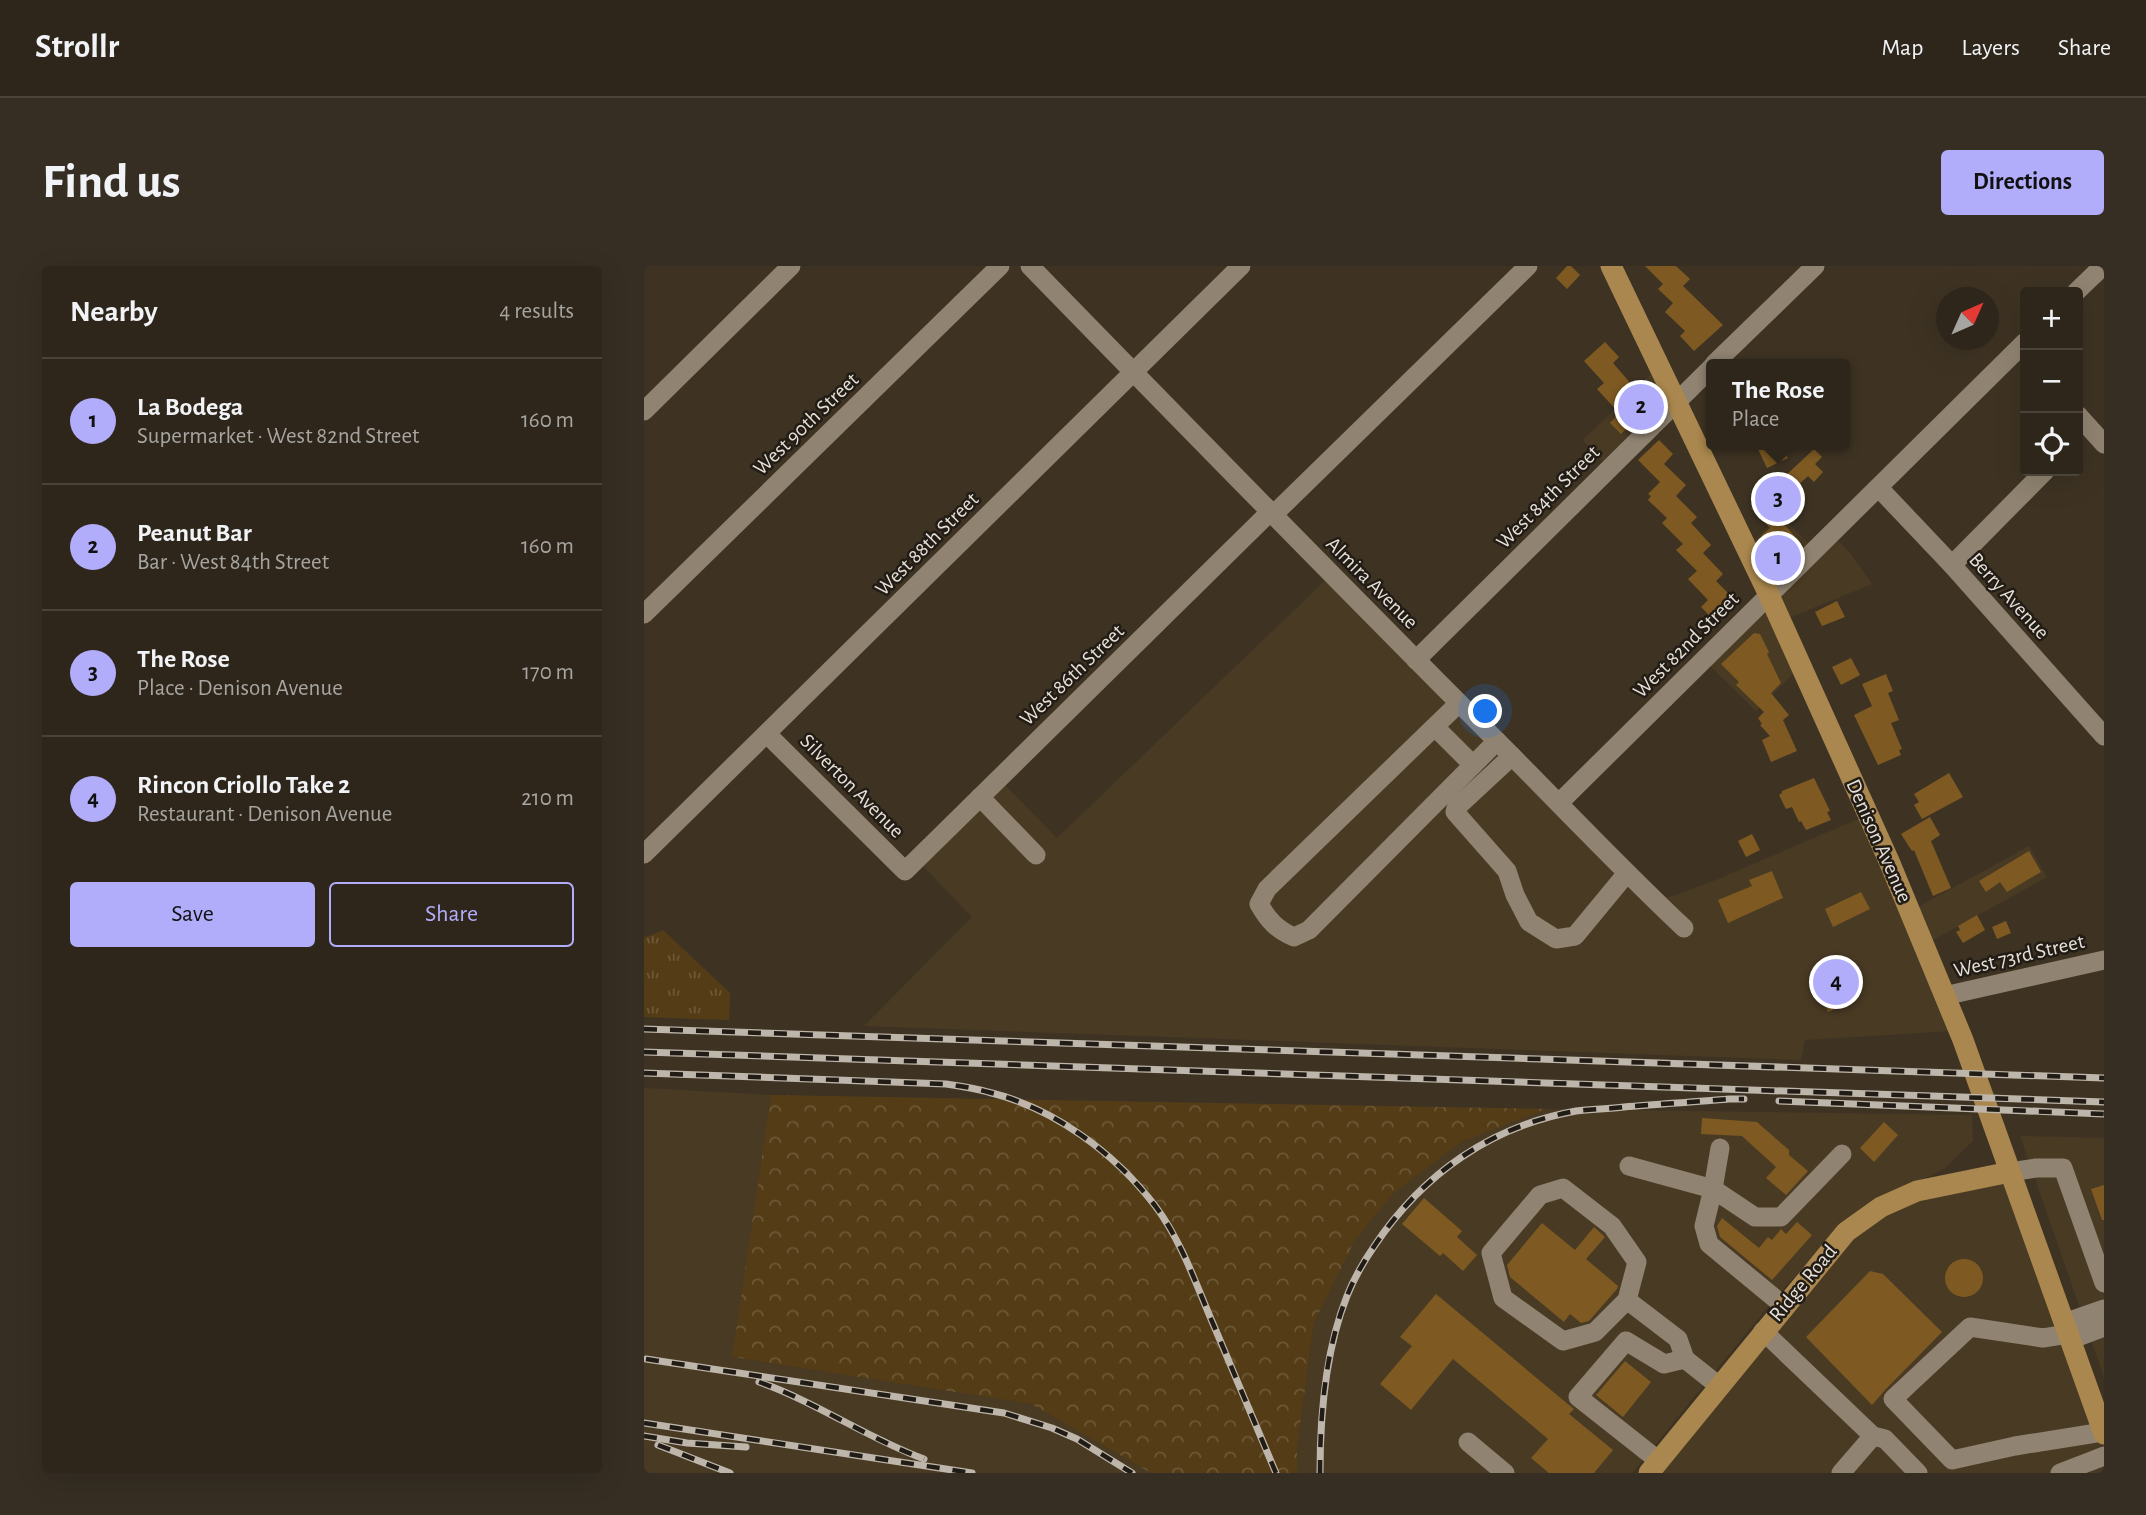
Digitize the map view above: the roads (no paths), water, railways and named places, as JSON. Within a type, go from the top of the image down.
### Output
[{"type":"main road","name":"Denison Avenue","points":[[1611,266],[1769,595],[1889,861],[1963,1040],[2104,1433]]},
{"type":"main road","name":"Ridge Road","points":[[1654,1467],[1846,1232],[1881,1207],[1917,1191],[2010,1172]]},
{"type":"street","points":[[644,411],[791,266]]},
{"type":"street","name":"West 90th Street","points":[[644,614],[1000,266]]},
{"type":"street","name":"Almira Avenue","points":[[1030,266],[1416,660],[1684,928]]},
{"type":"street","name":"West 88th Street","points":[[644,854],[1241,266]]},
{"type":"street","name":"West 86th Street","points":[[905,870],[1528,266]]},
{"type":"street","name":"West 84th Street","points":[[1720,359],[1815,266]]},
{"type":"street","points":[[2081,287],[2103,266]]},
{"type":"street","name":"West 82nd Street","points":[[1559,803],[1769,595],[2020,353]]},
{"type":"street","name":"West 84th Street","points":[[1416,660],[1706,373]]},
{"type":"street","points":[[2083,428],[2104,444]]},
{"type":"street","points":[[1952,565],[2040,476]]},
{"type":"street","name":"Berry Avenue","points":[[1879,488],[1952,565],[2104,736]]},
{"type":"street","points":[[1460,703],[1267,889],[1259,904],[1267,918],[1281,932],[1294,937],[1309,930],[1497,741]]},
{"type":"street","points":[[1435,727],[1473,765]]},
{"type":"street","name":"Silverton Avenue","points":[[767,734],[905,870]]},
{"type":"street","points":[[1512,756],[1456,808],[1455,812],[1507,871],[1515,895],[1529,922],[1556,939],[1575,936],[1627,873]]},
{"type":"street","points":[[980,797],[1036,855]]},
{"type":"street","name":"West 73rd Street","points":[[1944,996],[2104,960]]},
{"type":"street","points":[[1720,1148],[1704,1226],[1709,1244],[1784,1306]]},
{"type":"street","points":[[1629,1166],[1713,1189],[1755,1217],[1781,1216],[1842,1154]]},
{"type":"street","points":[[2010,1172],[2063,1168],[2104,1283]]},
{"type":"street","points":[[1563,1188],[1612,1226],[1637,1262],[1627,1300],[1595,1332],[1563,1341],[1503,1298],[1492,1253],[1539,1195],[1563,1188]]},
{"type":"street","points":[[1627,1300],[1678,1339],[1685,1359],[1719,1386]]},
{"type":"street","points":[[2104,1324],[2043,1338],[1970,1327],[1893,1399],[1952,1460],[2015,1446],[2104,1433]]},
{"type":"street","points":[[1763,1331],[1873,1436],[1885,1439],[1913,1471]]},
{"type":"street","points":[[1654,1467],[1578,1397],[1626,1341],[1664,1364],[1685,1359]]},
{"type":"street","points":[[1841,1473],[1873,1436]]},
{"type":"street","points":[[1468,1442],[1505,1473]]},
{"type":"street","points":[[2070,1471],[2104,1456]]},
{"type":"railway","points":[[644,1029],[2104,1078]]},
{"type":"railway","points":[[644,1052],[2104,1102]]},
{"type":"railway","points":[[644,1073],[946,1084],[978,1089],[1012,1099],[1059,1121],[1081,1135],[1122,1169],[1156,1207],[1174,1235],[1276,1473]]},
{"type":"railway","points":[[1320,1473],[1325,1383],[1347,1296],[1367,1257],[1394,1219],[1437,1175],[1488,1141],[1545,1118],[1582,1110],[1744,1099]]},
{"type":"railway","points":[[1779,1101],[2104,1114]]},
{"type":"railway","points":[[646,1359],[1004,1413],[1077,1439],[1132,1473]]},
{"type":"railway","points":[[759,1382],[924,1459]]},
{"type":"railway","points":[[644,1423],[972,1473]]},
{"type":"railway","points":[[644,1436],[687,1443],[746,1447]]},
{"type":"railway","points":[[658,1445],[730,1473]]},
{"type":"place","name":"Peanut Bar","points":[[1641,407]]},
{"type":"place","name":"The Rose","points":[[1778,499]]},
{"type":"place","name":"La Bodega","points":[[1778,558]]},
{"type":"place","name":"Rincon Criollo Take 2","points":[[1836,982]]}]
